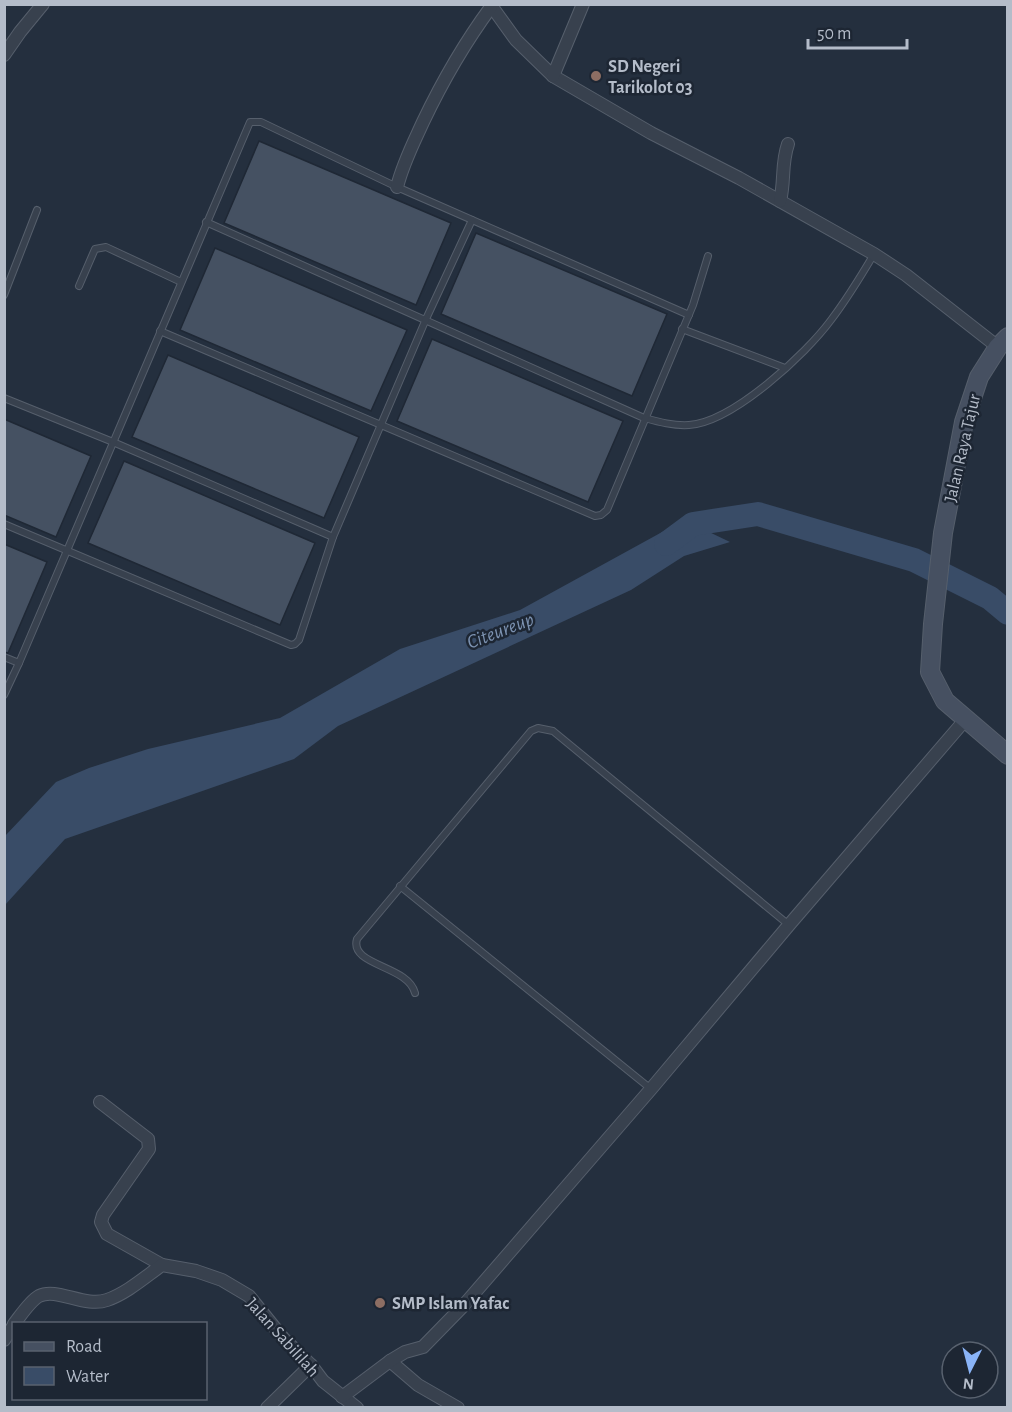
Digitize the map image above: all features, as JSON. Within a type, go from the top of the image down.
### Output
[{"type":"main road","name":"Jalan Raya Tajur","points":[[1003,342],[979,377],[964,422],[943,533],[930,672],[945,701],[1008,755]]},
{"type":"street","points":[[6,50],[43,4]]},
{"type":"street","points":[[553,76],[583,4]]},
{"type":"street","points":[[397,187],[409,149],[444,77],[490,6],[527,53],[553,76],[651,133],[874,254],[1003,342]]},
{"type":"street","points":[[780,201],[783,187],[782,160],[788,144]]},
{"type":"street","points":[[342,1397],[390,1361],[405,1352],[423,1347],[507,1257],[965,720]]},
{"type":"street","name":"Jalan Sabililah","points":[[100,1102],[148,1139],[150,1145],[103,1215],[101,1222],[107,1234],[162,1265],[196,1271],[222,1280],[249,1296],[283,1338],[311,1365],[323,1382],[357,1407]]},
{"type":"street","points":[[4,1340],[12,1322],[42,1295],[54,1295],[87,1302],[107,1300],[127,1290],[162,1265]]},
{"type":"street","points":[[390,1361],[418,1385],[458,1407]]},
{"type":"street","points":[[267,1407],[311,1365]]},
{"type":"lane","points":[[4,695],[250,122],[261,122],[397,187],[689,315]]},
{"type":"lane","points":[[4,295],[37,210]]},
{"type":"lane","points":[[4,524],[291,645],[295,644],[299,640],[333,537],[426,319],[472,220]]},
{"type":"lane","points":[[206,222],[644,418],[672,425],[690,425],[721,416],[739,405],[784,368],[831,321],[874,254]]},
{"type":"lane","points":[[79,286],[95,249],[106,247],[181,282]]},
{"type":"lane","points":[[160,331],[595,516],[607,510],[689,315],[708,256]]},
{"type":"lane","points":[[682,329],[784,368]]},
{"type":"lane","points":[[4,398],[113,442],[333,537]]},
{"type":"lane","points":[[4,657],[19,663]]},
{"type":"lane","points":[[414,993],[409,980],[362,956],[355,944],[357,939],[531,731],[547,728],[789,925]]},
{"type":"lane","points":[[400,886],[651,1089]]},
{"type":"water","points":[[684,520],[730,542],[684,556],[631,590],[338,726],[294,759],[65,839],[5,905],[5,836],[56,782],[89,768],[148,749],[280,718],[400,649],[520,610]]},
{"type":"building","points":[[259,141],[451,223],[416,305],[224,223]]},
{"type":"building","points":[[476,233],[667,314],[632,396],[441,314]]},
{"type":"building","points":[[215,248],[407,330],[371,411],[180,330]]},
{"type":"building","points":[[432,339],[623,421],[588,502],[397,421]]},
{"type":"building","points":[[168,355],[359,437],[324,518],[132,437]]},
{"type":"building","points":[[4,419],[91,456],[56,537],[4,515]]},
{"type":"building","points":[[124,461],[315,543],[280,625],[88,543]]},
{"type":"building","points":[[4,544],[47,562],[8,653],[4,652]]},
{"type":"waterway","name":"Citeureup","points":[[666,544],[693,524],[758,514],[914,560],[990,598],[1008,613]]},
{"type":"place","name":"SD Negeri Tarikolot 03","points":[[596,76]]},
{"type":"place","name":"SMP Islam Yafac","points":[[380,1303]]}]
